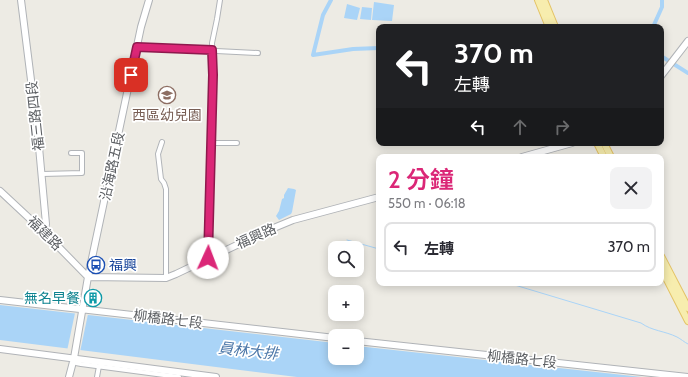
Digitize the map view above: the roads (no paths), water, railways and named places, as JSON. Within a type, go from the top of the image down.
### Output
[{"type":"main road","points":[[538,0],[548,24]]},
{"type":"main road","points":[[544,0],[554,24]]},
{"type":"main road","points":[[664,262],[688,308]]},
{"type":"main road","points":[[664,274],[688,320]]},
{"type":"street","name":"福三路四段","points":[[22,0],[42,174],[46,224],[44,232]]},
{"type":"street","name":"沿海路五段","points":[[74,358],[88,276],[142,22],[149,0]]},
{"type":"street","points":[[208,258],[212,143],[212,43],[218,19],[220,0]]},
{"type":"street","points":[[664,72],[688,41]]},
{"type":"street","points":[[137,47],[258,52]]},
{"type":"street","points":[[162,142],[158,154],[161,179],[166,189],[166,278]]},
{"type":"street","points":[[212,143],[237,143]]},
{"type":"street","points":[[533,154],[561,146]]},
{"type":"street","points":[[42,174],[82,173],[82,153],[71,153]]},
{"type":"street","name":"福建路","points":[[0,191],[88,276]]},
{"type":"street","name":"福興路","points":[[88,276],[166,278],[293,220],[376,198]]},
{"type":"street","name":"柳橋路七段","points":[[0,300],[82,311],[328,337]]},
{"type":"street","name":"柳橋路七段","points":[[364,342],[688,377]]},
{"type":"street","points":[[0,348],[216,377]]},
{"type":"street","points":[[74,358],[76,363],[81,364],[179,377]]},
{"type":"street","points":[[69,377],[74,358]]},
{"type":"street","points":[[97,377],[99,366]]},
{"type":"water","points":[[374,2],[394,5],[392,21],[372,20]]},
{"type":"water","points":[[347,4],[360,8],[357,20],[344,18]]},
{"type":"water","points":[[362,7],[372,8],[371,20],[360,19]]},
{"type":"water","points":[[288,188],[296,190],[292,212],[279,220],[276,216]]},
{"type":"water","name":"員林大排","points":[[0,305],[328,342],[328,365],[364,365],[364,347],[642,377],[297,377],[0,340]]},
{"type":"waterway","points":[[331,0],[323,15],[313,55],[353,49],[376,48]]},
{"type":"waterway","points":[[654,24],[662,7],[662,0]]},
{"type":"waterway","points":[[664,58],[688,73]]},
{"type":"waterway","points":[[347,240],[376,248]]},
{"type":"waterway","points":[[518,286],[641,323],[650,328],[677,337],[688,344]]},
{"type":"place","name":"西區幼兒園","points":[[167,95]]},
{"type":"place","name":"福興","points":[[96,265]]},
{"type":"place","name":"無名早餐","points":[[93,298]]}]
